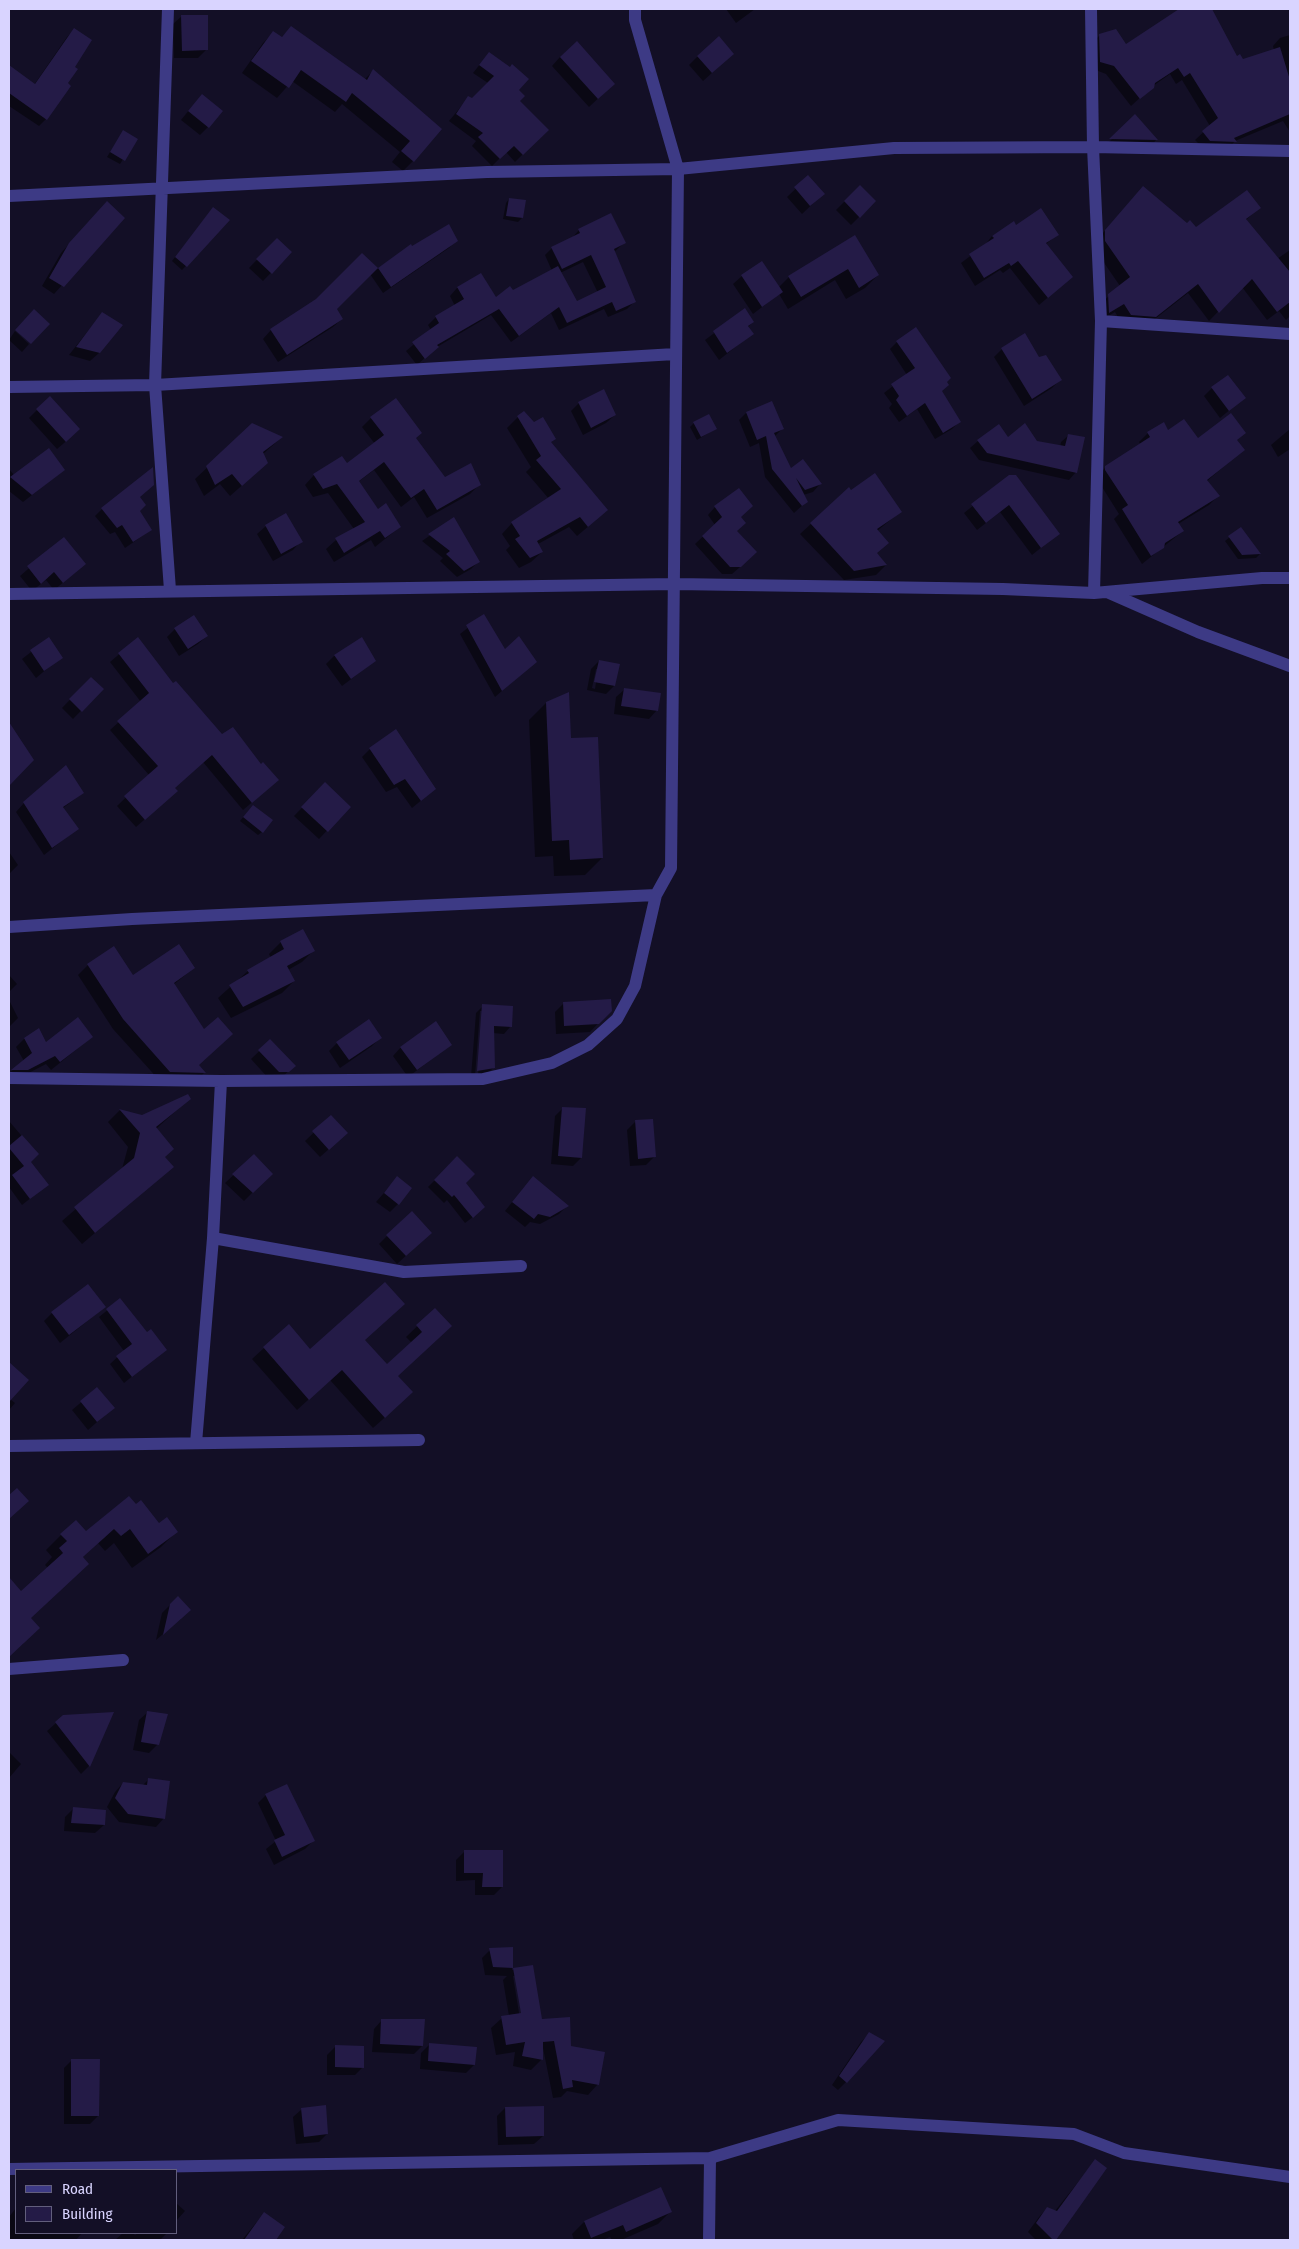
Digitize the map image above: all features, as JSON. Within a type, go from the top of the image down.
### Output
[{"type":"street","points":[[168,9],[156,385],[170,590]]},
{"type":"street","points":[[9,1078],[221,1081],[483,1079],[552,1063],[588,1045],[616,1019],[635,986],[656,895],[671,868],[676,584],[675,354],[678,169],[636,20],[635,9]]},
{"type":"street","points":[[1091,9],[1093,147],[1101,320],[1100,592]]},
{"type":"street","points":[[9,196],[487,172],[678,169],[894,148],[1093,147],[1290,151]]},
{"type":"street","points":[[1101,320],[1290,334]]},
{"type":"street","points":[[9,387],[156,385],[675,354]]},
{"type":"street","points":[[9,594],[170,590],[676,584],[993,588],[1100,592],[1262,578],[1290,578]]},
{"type":"street","points":[[1100,592],[1198,632],[1290,666]]},
{"type":"street","points":[[9,927],[142,918],[656,895]]},
{"type":"street","points":[[196,1443],[213,1238],[221,1081]]},
{"type":"street","points":[[213,1238],[404,1272],[521,1266]]},
{"type":"street","points":[[9,1446],[419,1440]]},
{"type":"street","points":[[9,1669],[123,1660]]},
{"type":"street","points":[[9,2169],[710,2158],[838,2120],[1074,2134],[1124,2153],[1290,2177]]},
{"type":"street","points":[[709,2240],[710,2158]]},
{"type":"building","points":[[1179,9],[1212,9],[1237,56],[1240,54],[1243,59],[1280,47],[1290,80],[1290,114],[1234,138],[1237,142],[1210,141],[1202,131],[1218,118],[1190,73],[1184,77],[1178,68],[1155,83],[1154,88],[1140,99],[1114,66],[1100,62],[1099,34],[1116,29],[1126,44]]},
{"type":"building","points":[[181,15],[208,15],[208,50],[182,51]]},
{"type":"building","points":[[291,26],[367,80],[373,69],[442,129],[414,162],[401,151],[410,141],[352,93],[346,102],[301,70],[289,88],[251,61],[273,31],[282,37]]},
{"type":"building","points":[[74,28],[92,40],[75,67],[78,69],[68,83],[71,86],[47,120],[9,93],[9,65],[35,84]]},
{"type":"building","points":[[719,36],[734,54],[712,73],[697,56]]},
{"type":"building","points":[[577,41],[615,84],[598,99],[560,57]]},
{"type":"building","points":[[489,52],[510,67],[512,64],[529,79],[519,90],[525,96],[520,101],[549,130],[523,155],[514,146],[500,159],[478,137],[483,133],[456,114],[468,96],[472,98],[494,76],[479,65]]},
{"type":"building","points":[[202,94],[223,111],[209,128],[188,111]]},
{"type":"building","points":[[1135,114],[1158,140],[1109,139]]},
{"type":"building","points":[[123,130],[138,139],[125,161],[110,152]]},
{"type":"building","points":[[808,175],[825,194],[810,206],[794,187]]},
{"type":"building","points":[[860,185],[876,201],[860,218],[844,201]]},
{"type":"building","points":[[1143,186],[1187,223],[1190,220],[1196,227],[1247,190],[1261,208],[1246,219],[1290,272],[1290,302],[1277,312],[1252,279],[1219,313],[1198,284],[1156,317],[1131,315],[1124,304],[1109,313],[1108,294],[1130,277],[1105,241],[1105,230]]},
{"type":"building","points":[[509,198],[526,200],[523,218],[506,216]]},
{"type":"building","points":[[107,201],[125,218],[64,287],[49,278],[69,243]]},
{"type":"building","points":[[213,207],[230,220],[187,267],[175,257]]},
{"type":"building","points":[[1041,208],[1059,235],[1046,243],[1073,277],[1048,298],[1018,261],[1011,266],[1009,263],[984,278],[969,254],[994,238],[992,236],[1014,221],[1016,225]]},
{"type":"building","points":[[611,213],[626,243],[614,249],[636,302],[616,311],[612,302],[567,323],[559,307],[519,336],[499,309],[437,345],[439,347],[425,359],[412,342],[439,323],[435,316],[464,299],[457,287],[481,273],[496,297],[510,286],[513,290],[558,266],[577,301],[606,287],[591,255],[562,269],[551,247],[580,233],[578,229]]},
{"type":"building","points":[[449,224],[458,241],[391,287],[378,268],[411,244],[412,246]]},
{"type":"building","points":[[855,235],[879,275],[859,288],[848,269],[801,297],[788,276]]},
{"type":"building","points":[[277,238],[292,252],[272,274],[256,259]]},
{"type":"building","points":[[362,253],[378,268],[337,309],[343,319],[287,355],[270,329],[316,299]]},
{"type":"building","points":[[762,261],[783,292],[762,307],[741,275]]},
{"type":"building","points":[[745,308],[754,322],[748,326],[754,334],[727,353],[713,331]]},
{"type":"building","points":[[34,309],[50,324],[31,344],[15,330]]},
{"type":"building","points":[[102,312],[123,325],[100,353],[76,347]]},
{"type":"building","points":[[916,327],[951,378],[947,382],[949,385],[942,391],[961,422],[943,433],[925,403],[907,416],[896,400],[899,396],[891,384],[915,368],[896,341]]},
{"type":"building","points":[[1025,333],[1039,357],[1046,355],[1062,380],[1032,399],[1001,348]]},
{"type":"building","points":[[1228,375],[1246,398],[1229,411],[1211,387]]},
{"type":"building","points":[[604,389],[616,415],[591,428],[578,402]]},
{"type":"building","points":[[50,396],[80,429],[66,442],[36,409]]},
{"type":"building","points":[[396,398],[422,433],[416,438],[445,477],[471,463],[481,485],[437,510],[424,489],[411,498],[384,462],[359,481],[378,509],[386,503],[401,527],[385,538],[380,531],[344,553],[335,538],[365,522],[337,484],[323,489],[313,474],[342,456],[347,463],[384,435],[370,417]]},
{"type":"building","points":[[772,401],[784,429],[774,433],[791,468],[803,459],[822,484],[805,490],[796,478],[808,502],[802,506],[772,469],[766,436],[757,440],[746,412]]},
{"type":"building","points":[[524,411],[534,422],[543,417],[556,439],[551,442],[608,510],[588,527],[580,517],[537,541],[543,552],[530,558],[515,539],[520,536],[511,522],[561,489],[536,460],[541,456],[517,416]]},
{"type":"building","points":[[1231,413],[1246,433],[1237,440],[1245,450],[1207,480],[1220,496],[1178,522],[1184,531],[1165,543],[1164,548],[1151,556],[1122,509],[1128,505],[1105,470],[1105,466],[1150,437],[1147,432],[1164,422],[1168,430],[1184,419],[1198,438]]},
{"type":"building","points":[[709,414],[717,429],[701,437],[693,422]]},
{"type":"building","points":[[252,423],[283,437],[263,452],[268,463],[242,486],[232,474],[215,485],[206,466]]},
{"type":"building","points":[[1025,423],[1037,441],[1065,446],[1068,434],[1085,437],[1077,473],[987,453],[977,440],[999,424],[1008,437]]},
{"type":"building","points":[[49,448],[65,470],[32,495],[10,477]]},
{"type":"building","points":[[153,467],[154,485],[140,497],[146,505],[140,511],[152,530],[133,542],[122,525],[117,528],[101,508]]},
{"type":"building","points":[[875,473],[902,512],[877,529],[889,543],[877,553],[887,565],[854,571],[810,523],[849,487],[851,490]]},
{"type":"building","points":[[1009,475],[1016,475],[1060,534],[1041,548],[1009,505],[986,523],[971,504]]},
{"type":"building","points":[[739,488],[753,506],[741,517],[746,523],[737,531],[757,552],[741,567],[730,567],[702,536],[722,517],[714,506]]},
{"type":"building","points":[[286,513],[303,542],[281,554],[265,525]]},
{"type":"building","points":[[454,517],[480,562],[464,571],[446,554],[450,551],[428,534]]},
{"type":"building","points":[[1241,527],[1261,554],[1242,555],[1228,536]]},
{"type":"building","points":[[64,537],[86,564],[63,583],[54,572],[41,584],[27,566]]},
{"type":"building","points":[[484,614],[505,649],[519,636],[537,662],[502,691],[466,625]]},
{"type":"building","points":[[194,615],[208,636],[188,649],[174,628]]},
{"type":"building","points":[[49,637],[63,658],[44,671],[30,650]]},
{"type":"building","points":[[138,637],[173,683],[176,681],[222,734],[233,727],[261,764],[263,762],[279,780],[252,803],[212,755],[175,788],[178,791],[145,820],[124,796],[158,766],[117,721],[149,693],[118,653]]},
{"type":"building","points":[[362,637],[376,661],[351,679],[334,655]]},
{"type":"building","points":[[599,660],[620,664],[615,686],[594,682]]},
{"type":"building","points":[[91,677],[104,689],[82,712],[69,699]]},
{"type":"building","points":[[624,688],[661,693],[658,711],[621,706]]},
{"type":"building","points":[[569,692],[571,738],[598,737],[603,858],[570,860],[569,840],[552,841],[546,702]]},
{"type":"building","points":[[9,722],[34,760],[9,786]]},
{"type":"building","points":[[396,729],[436,789],[421,801],[405,779],[394,785],[369,748]]},
{"type":"building","points":[[66,765],[84,793],[63,807],[79,829],[52,848],[23,802]]},
{"type":"building","points":[[325,782],[351,807],[328,832],[301,807]]},
{"type":"building","points":[[253,805],[273,820],[263,833],[243,817]]},
{"type":"building","points":[[303,929],[315,951],[287,966],[295,981],[243,1007],[229,985],[249,973],[247,970],[284,949],[280,941]]},
{"type":"building","points":[[179,944],[195,968],[174,983],[204,1029],[218,1017],[233,1034],[199,1065],[206,1073],[170,1072],[123,1019],[87,964],[114,946],[133,975]]},
{"type":"building","points":[[611,999],[612,1011],[599,1024],[564,1026],[563,1002]]},
{"type":"building","points":[[482,1004],[513,1006],[512,1027],[494,1026],[495,1068],[477,1071]]},
{"type":"building","points":[[78,1017],[93,1037],[60,1062],[55,1056],[28,1070],[11,1070],[32,1053],[24,1038],[39,1028],[46,1042]]},
{"type":"building","points":[[369,1019],[382,1038],[349,1060],[336,1042]]},
{"type":"building","points":[[436,1021],[452,1045],[417,1070],[400,1047]]},
{"type":"building","points":[[270,1039],[296,1066],[289,1072],[279,1072],[258,1050]]},
{"type":"building","points":[[188,1094],[191,1099],[156,1127],[174,1149],[165,1157],[174,1167],[95,1233],[74,1207],[134,1158],[140,1133],[119,1109],[142,1115]]},
{"type":"building","points":[[562,1107],[586,1108],[582,1158],[558,1156]]},
{"type":"building","points":[[331,1115],[348,1133],[329,1150],[312,1131]]},
{"type":"building","points":[[653,1119],[656,1157],[638,1159],[635,1120]]},
{"type":"building","points":[[22,1135],[39,1154],[31,1162],[49,1185],[30,1199],[12,1175],[24,1166],[9,1146]]},
{"type":"building","points":[[254,1154],[273,1174],[253,1193],[232,1174]]},
{"type":"building","points":[[457,1156],[475,1174],[466,1183],[485,1207],[473,1218],[454,1195],[452,1197],[434,1180]]},
{"type":"building","points":[[397,1176],[412,1188],[399,1205],[384,1193]]},
{"type":"building","points":[[533,1176],[569,1206],[550,1217],[538,1214],[534,1219],[512,1202]]},
{"type":"building","points":[[412,1211],[432,1233],[406,1256],[386,1235]]},
{"type":"building","points":[[385,1282],[405,1304],[365,1340],[387,1364],[422,1332],[416,1325],[435,1308],[452,1326],[398,1376],[413,1392],[385,1418],[342,1370],[309,1400],[263,1347],[289,1324],[310,1349]]},
{"type":"building","points":[[88,1284],[106,1307],[69,1335],[51,1312]]},
{"type":"building","points":[[120,1298],[147,1332],[151,1329],[167,1350],[132,1377],[116,1356],[132,1344],[106,1309]]},
{"type":"building","points":[[9,1362],[29,1380],[9,1402]]},
{"type":"building","points":[[97,1387],[115,1408],[97,1422],[80,1401]]},
{"type":"building","points":[[17,1488],[29,1501],[9,1519],[9,1495]]},
{"type":"building","points":[[129,1496],[136,1504],[141,1500],[159,1523],[167,1517],[178,1532],[148,1554],[130,1529],[121,1536],[114,1529],[83,1557],[89,1564],[31,1618],[40,1628],[9,1657],[9,1577],[21,1591],[63,1553],[59,1548],[67,1541],[60,1534],[76,1520],[86,1531]]},
{"type":"building","points":[[178,1596],[191,1610],[163,1635],[170,1604]]},
{"type":"building","points":[[147,1711],[168,1714],[159,1745],[141,1742]]},
{"type":"building","points":[[114,1712],[90,1767],[55,1722],[63,1715]]},
{"type":"building","points":[[148,1778],[170,1781],[165,1819],[128,1814],[115,1798],[123,1782],[147,1785]]},
{"type":"building","points":[[287,1784],[315,1841],[282,1857],[274,1840],[285,1835],[265,1794]]},
{"type":"building","points":[[73,1807],[106,1810],[105,1825],[71,1823]]},
{"type":"building","points":[[464,1850],[503,1850],[503,1887],[482,1887],[483,1873],[464,1873]]},
{"type":"building","points":[[513,1947],[513,1968],[493,1967],[489,1948]]},
{"type":"building","points":[[533,1965],[542,2019],[570,2017],[571,2046],[605,2052],[599,2085],[572,2080],[573,2087],[563,2089],[554,2041],[543,2042],[543,2060],[522,2056],[525,2042],[506,2045],[501,2016],[521,2013],[513,1968]]},
{"type":"building","points":[[381,2019],[425,2019],[423,2046],[380,2044]]},
{"type":"building","points":[[869,2032],[885,2041],[847,2083],[839,2076]]},
{"type":"building","points":[[429,2043],[477,2047],[475,2065],[428,2061]]},
{"type":"building","points":[[335,2045],[364,2046],[364,2068],[335,2067]]},
{"type":"building","points":[[71,2059],[100,2059],[99,2116],[71,2116]]},
{"type":"building","points":[[326,2105],[328,2134],[304,2137],[301,2108]]},
{"type":"building","points":[[544,2106],[544,2136],[506,2137],[505,2107]]},
{"type":"building","points":[[1095,2159],[1107,2168],[1056,2240],[1053,2240],[1036,2223],[1047,2207],[1057,2211]]},
{"type":"building","points":[[661,2187],[672,2212],[626,2232],[623,2225],[591,2238],[584,2221]]},
{"type":"building","points":[[264,2212],[285,2227],[276,2240],[244,2240]]}]
